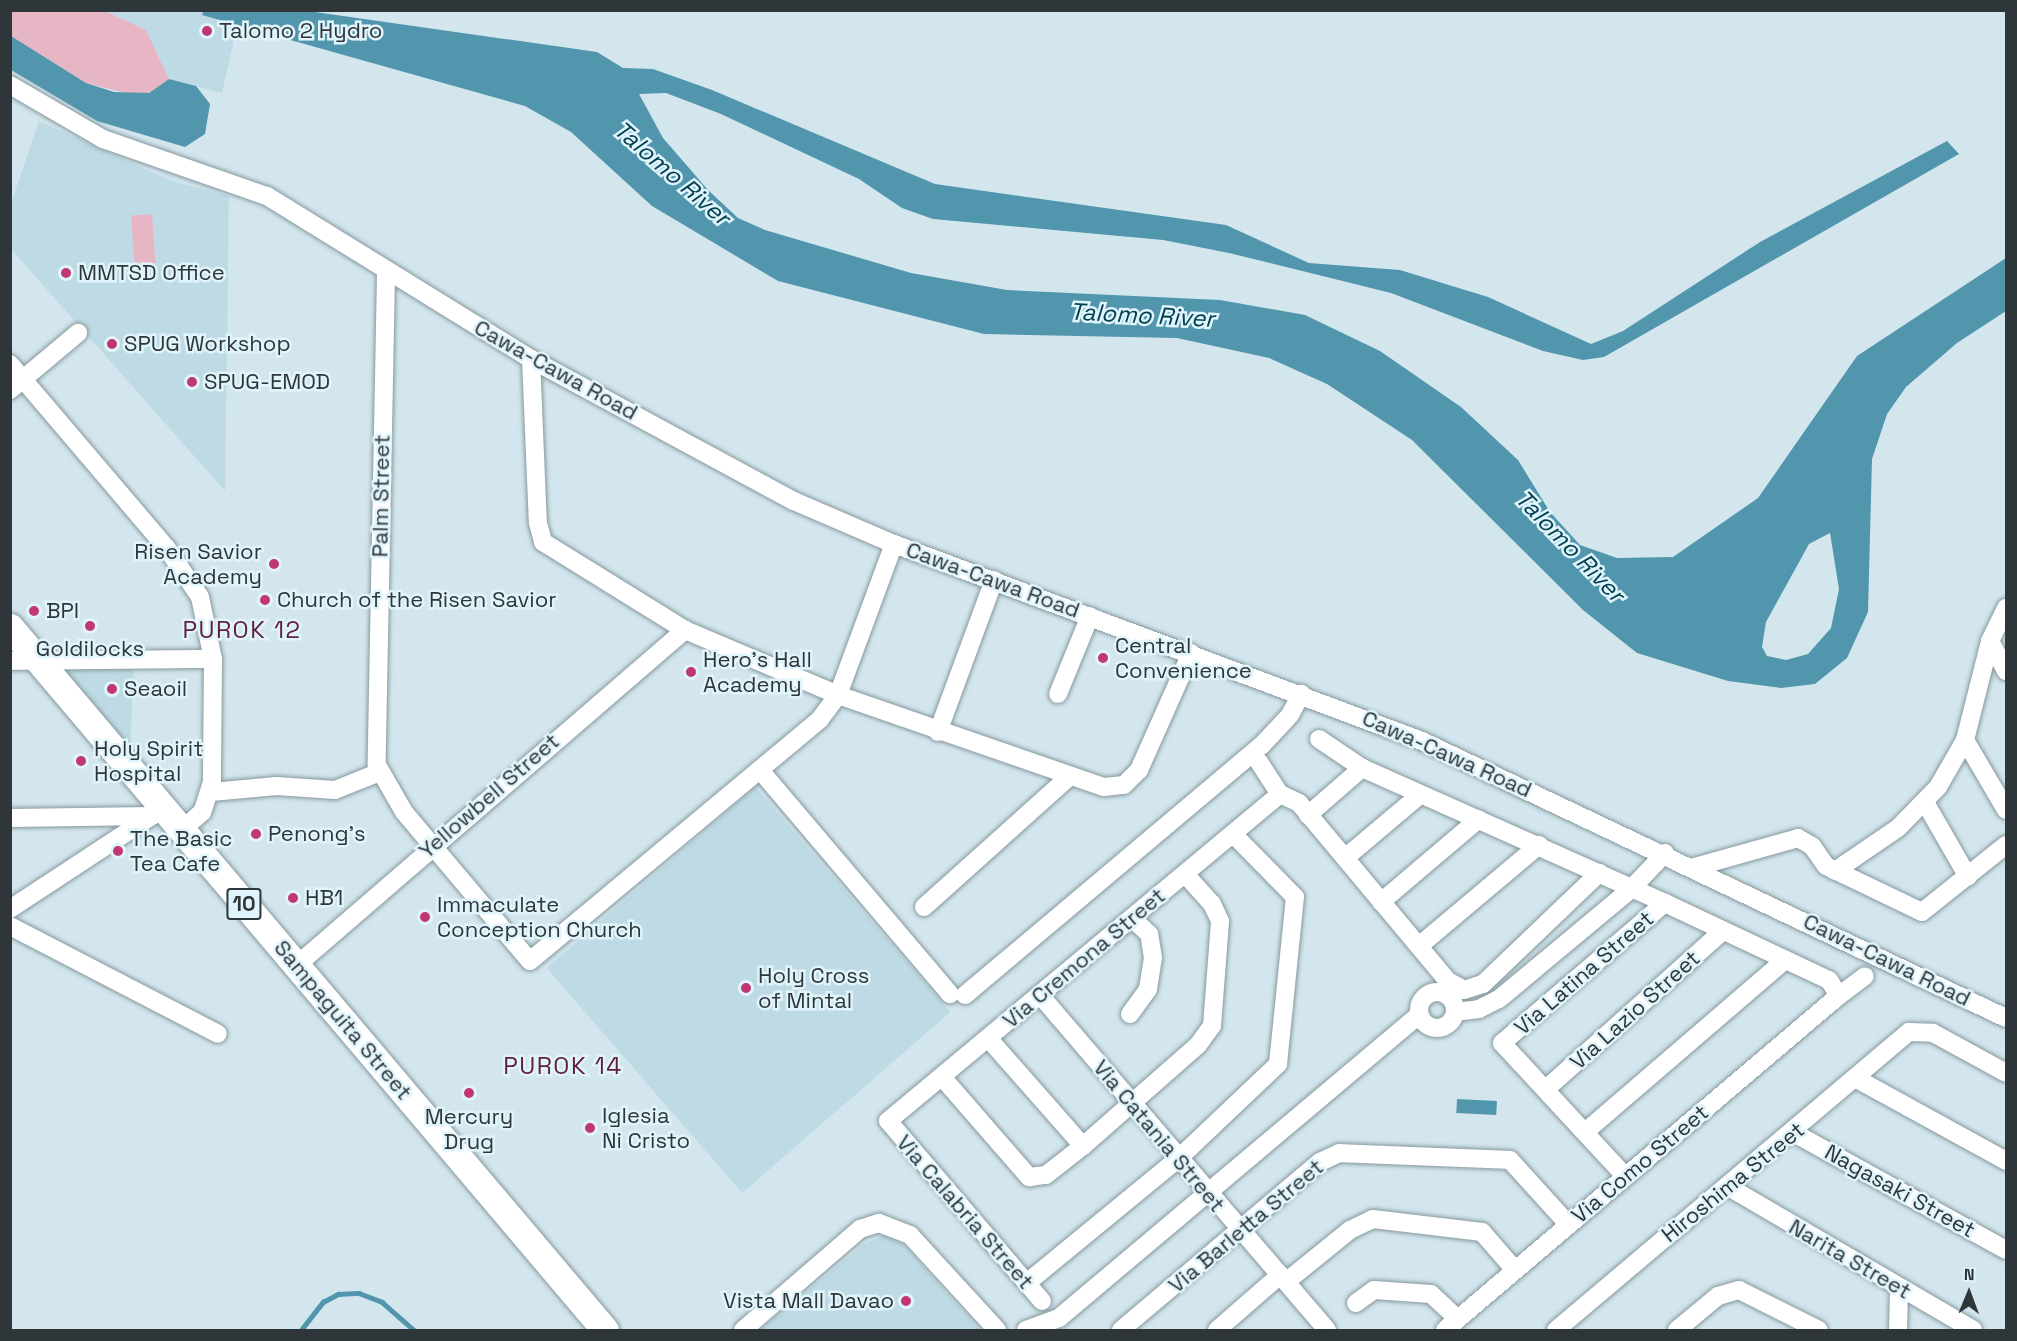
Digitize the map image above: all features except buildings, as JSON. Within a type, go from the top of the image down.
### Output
[{"type":"highway","name":"Sampaguita Street","points":[[10,627],[157,812],[181,831],[297,965],[605,1330]]},
{"type":"street","name":"Cawa-Cawa Road","points":[[10,85],[103,138],[267,196],[386,274],[531,359],[761,485],[894,544],[1301,693],[1422,741],[1695,867],[2007,1018]]},
{"type":"street","name":"Palm Street","points":[[386,274],[375,750],[380,772],[399,806],[530,960],[760,770]]},
{"type":"street","points":[[17,384],[78,333]]},
{"type":"street","points":[[531,359],[538,523],[543,542],[685,630],[838,695],[938,732],[1069,777],[1114,788],[1133,779],[1191,653]]},
{"type":"street","points":[[10,364],[17,384],[190,579],[207,618],[213,659],[212,792],[202,812],[181,831]]},
{"type":"street","points":[[894,544],[838,695],[820,719],[760,770],[957,994],[1261,746],[1290,715],[1301,693]]},
{"type":"street","points":[[938,732],[994,580]]},
{"type":"street","points":[[1835,871],[1926,804],[1965,740],[1990,641],[2007,608]]},
{"type":"street","points":[[1058,694],[1090,615]]},
{"type":"street","name":"Yellowbell Street","points":[[297,965],[433,844],[685,630]]},
{"type":"street","points":[[1990,641],[2007,671]]},
{"type":"street","points":[[10,660],[213,659]]},
{"type":"street","points":[[1319,739],[1362,768],[1539,845],[1829,980],[1836,994]]},
{"type":"street","points":[[1965,740],[2007,810]]},
{"type":"street","points":[[1259,762],[1280,794],[1292,797],[1448,981],[1464,990],[1483,984],[1599,873]]},
{"type":"street","points":[[1308,815],[1362,768]]},
{"type":"street","points":[[212,792],[277,786],[335,790],[380,772]]},
{"type":"street","points":[[924,907],[1069,777]]},
{"type":"street","name":"Via Cremona Street","points":[[888,1122],[1280,794]]},
{"type":"street","points":[[1345,858],[1421,794]]},
{"type":"street","points":[[1926,804],[1968,877]]},
{"type":"street","points":[[10,818],[157,812]]},
{"type":"street","points":[[10,909],[157,812]]},
{"type":"street","points":[[1381,902],[1479,819]]},
{"type":"street","points":[[1028,1282],[1179,1158],[1278,1064],[1295,901],[1280,877],[1233,834]]},
{"type":"street","points":[[1695,867],[1798,838],[1835,871],[1922,912],[2007,845]]},
{"type":"street","points":[[1419,946],[1539,845]]},
{"type":"street","points":[[1455,1012],[1479,1009],[1499,999],[1632,888],[1665,853]]},
{"type":"street","points":[[942,1077],[1029,1177],[1046,1175],[1134,1104],[1198,1045],[1215,1014],[1218,915],[1185,874]]},
{"type":"street","name":"Via Latina Street","points":[[1546,1089],[1502,1042],[1665,903]]},
{"type":"street","points":[[1130,1014],[1148,989],[1153,958],[1149,934],[1132,918]]},
{"type":"street","points":[[10,926],[218,1034]]},
{"type":"street","name":"Via Lazio Street","points":[[1546,1089],[1724,931]]},
{"type":"street","points":[[1585,1132],[1785,960]]},
{"type":"street","name":"Via Como Street","points":[[1451,1324],[1836,994],[1865,976]]},
{"type":"street","points":[[1026,1330],[1058,1324],[1205,1191],[1419,1015],[1422,999],[1436,992],[1450,998],[1455,1012],[1450,1023],[1436,1029],[1419,1015]]},
{"type":"street","name":"Via Catania Street","points":[[1040,995],[1134,1104],[1240,1233],[1283,1278],[1327,1330]]},
{"type":"street","name":"Hiroshima Street","points":[[1556,1330],[1726,1186],[1794,1133],[1909,1032],[1933,1033],[2007,1073]]},
{"type":"street","points":[[988,1038],[1083,1146]]},
{"type":"street","points":[[1857,1079],[2007,1161]]},
{"type":"street","points":[[1546,1089],[1625,1176]]},
{"type":"street","name":"Via Calabria Street","points":[[888,1122],[1042,1301]]},
{"type":"street","name":"Nagasaki Street","points":[[1794,1133],[2007,1250]]},
{"type":"street","name":"Via Barletta Street","points":[[1122,1330],[1240,1233],[1320,1162],[1349,1151],[1510,1160],[1568,1224]]},
{"type":"street","name":"Narita Street","points":[[1726,1186],[1973,1330]]},
{"type":"street","points":[[1228,1327],[1283,1278],[1356,1226],[1373,1219],[1475,1229],[1492,1240],[1515,1270]]},
{"type":"street","points":[[743,1330],[860,1229],[879,1223],[910,1235],[997,1330]]},
{"type":"street","points":[[1898,1330],[1899,1288]]},
{"type":"street","points":[[1356,1303],[1374,1290],[1431,1294],[1451,1324]]},
{"type":"street","points":[[1677,1330],[1718,1296],[1739,1290],[1806,1328]]},
{"type":"shaded area","points":[[10,11],[105,11],[146,30],[169,79],[149,93],[129,94],[86,83],[11,36]]},
{"type":"shaded area","points":[[105,11],[204,11],[202,15],[238,22],[222,93],[169,79],[146,30]]},
{"type":"shaded area","points":[[39,121],[172,181],[229,196],[225,491],[11,249],[11,203]]},
{"type":"shaded area","points":[[152,214],[155,263],[134,264],[131,215]]},
{"type":"shaded area","points":[[63,667],[134,667],[130,747]]},
{"type":"shaded area","name":"Holy Cross of Mintal","points":[[755,787],[951,1012],[742,1193],[547,968]]},
{"type":"shaded area","points":[[884,1235],[904,1245],[980,1330],[760,1330],[864,1244]]},
{"type":"water","name":"Talomo River","points":[[204,10],[308,11],[597,52],[623,68],[653,69],[712,90],[935,184],[1226,225],[1309,263],[1400,270],[1488,297],[1591,344],[1623,331],[1760,242],[1947,141],[1959,154],[1604,357],[1583,360],[1543,351],[1391,293],[1229,253],[1163,240],[933,219],[902,208],[859,179],[721,114],[666,93],[639,94],[663,138],[708,190],[738,218],[765,230],[911,273],[1007,290],[1220,300],[1305,315],[1380,351],[1461,407],[1518,460],[1550,512],[1580,545],[1617,558],[1673,557],[1758,498],[1857,356],[2006,258],[2006,311],[1957,343],[1906,387],[1887,414],[1872,459],[1868,612],[1847,658],[1815,684],[1781,688],[1728,681],[1637,653],[1583,610],[1412,440],[1327,384],[1269,358],[1177,338],[984,334],[778,281],[652,206],[571,132],[525,106],[202,15]],"holes":[[[1830,533],[1839,589],[1831,628],[1808,654],[1786,660],[1767,656],[1762,647],[1766,622],[1809,544]]]},
{"type":"water","points":[[11,36],[86,83],[114,92],[149,93],[169,79],[196,86],[210,104],[205,134],[185,147],[97,121],[11,70]]},
{"type":"water","points":[[1457,1099],[1497,1101],[1496,1115],[1456,1113]]},
{"type":"waterway","points":[[301,1330],[323,1302],[338,1294],[359,1293],[382,1302],[414,1330]]},
{"type":"place","name":"Talomo 2 Hydro","points":[[207,31]]},
{"type":"place","name":"MMTSD Office","points":[[66,273]]},
{"type":"place","name":"SPUG Workshop","points":[[112,344]]},
{"type":"place","name":"SPUG-EMOD","points":[[192,382]]},
{"type":"place","name":"Risen Savior Academy","points":[[274,564]]},
{"type":"place","name":"Church of the Risen Savior","points":[[265,600]]},
{"type":"place","name":"BPI","points":[[34,611]]},
{"type":"place","name":"Goldilocks","points":[[90,626]]},
{"type":"place","name":"Central Convenience","points":[[1103,658]]},
{"type":"place","name":"Hero's Hall Academy","points":[[691,672]]},
{"type":"place","name":"Seaoil","points":[[112,689]]},
{"type":"place","name":"Holy Spirit Hospital","points":[[81,761]]},
{"type":"place","name":"Penong's","points":[[256,834]]},
{"type":"place","name":"The Basic Tea Cafe","points":[[118,851]]},
{"type":"place","name":"HB1","points":[[293,898]]},
{"type":"place","name":"Immaculate Conception Church","points":[[425,917]]},
{"type":"place","name":"Holy Cross of Mintal","points":[[746,988]]},
{"type":"place","name":"Mercury Drug","points":[[469,1093]]},
{"type":"place","name":"Iglesia Ni Cristo","points":[[590,1128]]},
{"type":"place","name":"Vista Mall Davao","points":[[906,1301]]},
{"type":"district","name":"PUROK 12","points":[[242,630]]},
{"type":"district","name":"PUROK 14","points":[[563,1066]]}]
